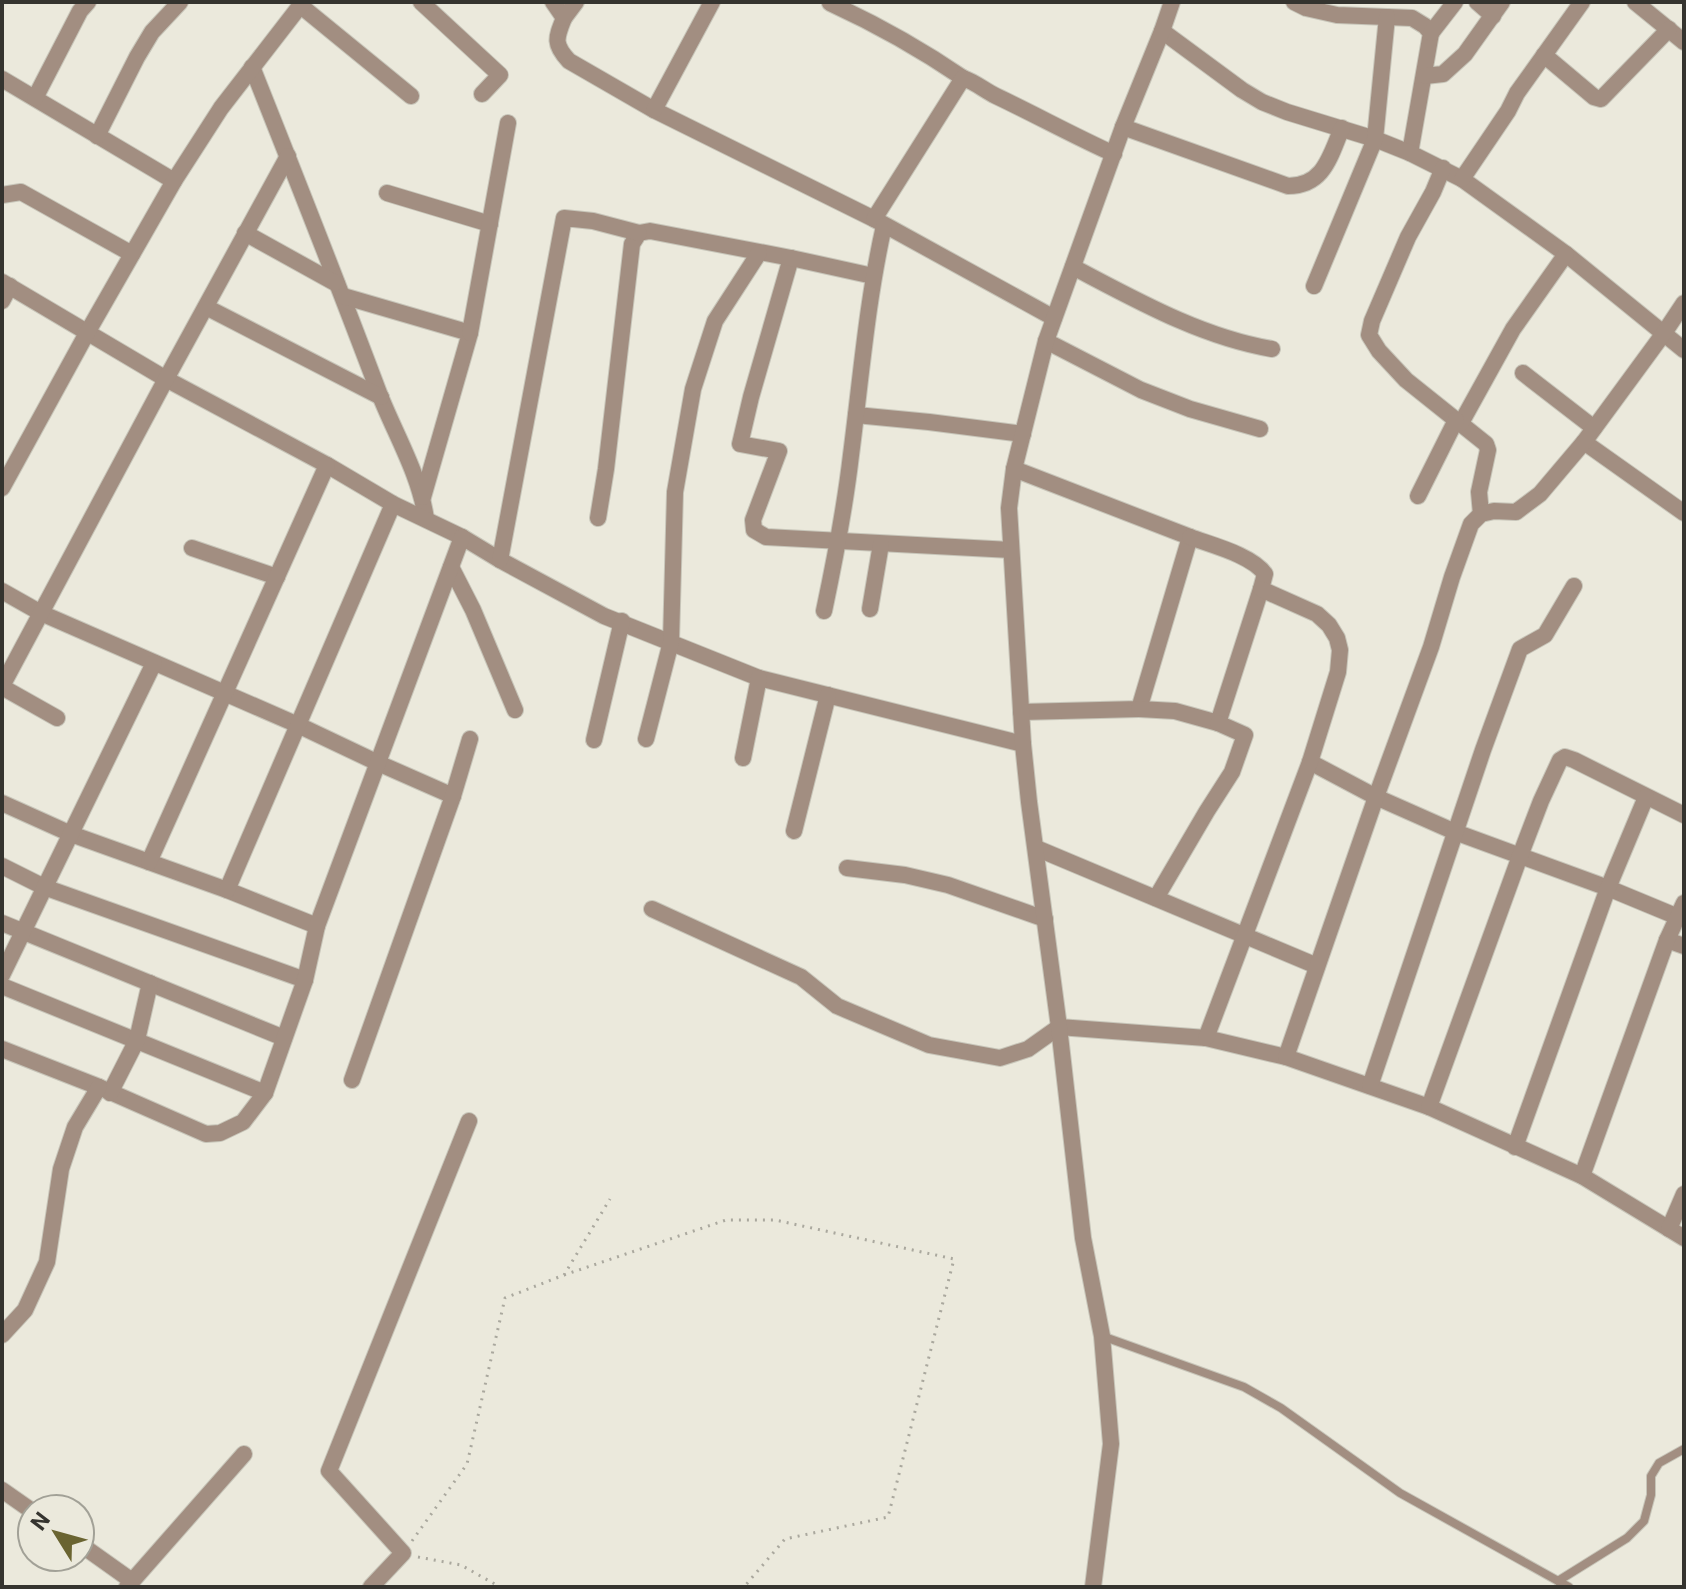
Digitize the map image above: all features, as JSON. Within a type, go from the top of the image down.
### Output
[{"type":"street","points":[[35,98],[80,11],[88,2]]},
{"type":"street","points":[[97,136],[152,32],[180,2]]},
{"type":"street","points":[[421,2],[500,75],[482,94]]},
{"type":"street","points":[[553,2],[564,18]]},
{"type":"street","points":[[576,2],[564,18],[557,35],[558,49],[569,61],[654,110],[879,222],[1054,318]]},
{"type":"street","points":[[654,110],[712,2]]},
{"type":"street","points":[[829,2],[923,50],[989,92],[1114,154]]},
{"type":"street","points":[[1093,1587],[1111,1444],[1102,1336],[1083,1238],[1023,744],[1009,508],[1014,469],[1046,341],[1172,2]]},
{"type":"street","points":[[1294,2],[1337,15],[1387,17],[1415,10],[1431,33]]},
{"type":"street","points":[[1410,153],[1431,33],[1455,2]]},
{"type":"street","points":[[1425,76],[1443,74],[1465,54],[1498,9],[1477,2]]},
{"type":"street","points":[[1462,179],[1517,93],[1582,2]]},
{"type":"street","points":[[1544,55],[1594,97],[1601,99],[1679,35],[1635,2]]},
{"type":"street","points":[[2,488],[174,181],[221,108],[302,4],[411,96]]},
{"type":"street","points":[[1314,286],[1375,139],[1387,17]]},
{"type":"street","points":[[1162,31],[1262,102],[1375,139],[1462,179],[1566,254],[1684,350]]},
{"type":"street","points":[[252,67],[423,497],[426,519]]},
{"type":"street","points":[[824,611],[838,541],[856,415],[879,222],[963,78]]},
{"type":"street","points":[[2,79],[174,181]]},
{"type":"street","points":[[423,497],[470,333],[508,123]]},
{"type":"street","points":[[1123,127],[1288,186],[1311,183],[1327,164],[1342,128]]},
{"type":"street","points":[[57,718],[2,687],[288,156]]},
{"type":"street","points":[[1443,168],[1408,237],[1369,335],[1379,351],[1406,380],[1482,440],[1488,450],[1479,492],[1481,514]]},
{"type":"street","points":[[2,195],[21,192],[132,254]]},
{"type":"street","points":[[387,193],[490,224]]},
{"type":"street","points":[[500,560],[564,218],[593,221],[639,233],[650,231],[873,276]]},
{"type":"street","points":[[245,233],[340,290],[470,333]]},
{"type":"street","points":[[598,518],[632,244],[639,233]]},
{"type":"street","points":[[646,739],[671,642],[675,492],[693,389],[715,321],[759,253]]},
{"type":"street","points":[[1418,496],[1513,329],[1566,254]]},
{"type":"street","points":[[791,258],[740,444],[779,451],[753,520],[754,530],[766,537],[1011,550]]},
{"type":"street","points":[[1073,267],[1144,304],[1219,336],[1272,349]]},
{"type":"street","points":[[5,290],[393,504],[462,537],[604,616],[759,678],[1023,744]]},
{"type":"street","points":[[1286,1057],[1431,647],[1471,524],[1481,514],[1516,512],[1540,494],[1589,435],[1684,303]]},
{"type":"street","points":[[206,307],[381,397]]},
{"type":"street","points":[[1046,341],[1141,390],[1190,409],[1260,429]]},
{"type":"street","points":[[1523,373],[1589,435],[1684,513]]},
{"type":"street","points":[[856,415],[1023,434]]},
{"type":"street","points":[[149,862],[327,465]]},
{"type":"street","points":[[1014,469],[1232,553],[1260,567],[1265,574],[1261,589],[1218,723]]},
{"type":"street","points":[[227,890],[393,504]]},
{"type":"street","points":[[2,1049],[206,1134],[220,1133],[243,1122],[265,1093],[305,980],[317,926],[462,537]]},
{"type":"street","points":[[1139,709],[1190,537]]},
{"type":"street","points":[[870,609],[881,544]]},
{"type":"street","points":[[192,548],[277,577]]},
{"type":"street","points":[[451,567],[473,610],[515,710]]},
{"type":"street","points":[[1370,1086],[1520,649],[1545,635],[1574,586]]},
{"type":"street","points":[[1206,1038],[1310,762],[1338,672],[1340,650],[1329,625],[1317,614],[1261,589]]},
{"type":"street","points":[[2,591],[41,613],[453,796]]},
{"type":"street","points":[[594,740],[622,621]]},
{"type":"street","points":[[2,975],[154,663]]},
{"type":"street","points":[[743,758],[759,678]]},
{"type":"street","points":[[794,831],[828,695]]},
{"type":"street","points":[[1021,712],[1175,711],[1218,723],[1245,735],[1232,772],[1156,898]]},
{"type":"street","points":[[352,1080],[453,796],[470,739]]},
{"type":"street","points":[[1429,1107],[1520,856],[1560,760],[1565,757],[1684,815]]},
{"type":"street","points":[[1310,762],[1376,797],[1455,832],[1608,888],[1681,910],[1667,940],[1582,1176]]},
{"type":"street","points":[[1515,1147],[1608,888],[1646,797]]},
{"type":"street","points":[[2,803],[71,834],[317,926]]},
{"type":"street","points":[[1036,848],[1317,966]]},
{"type":"street","points":[[2,866],[44,887],[305,980]]},
{"type":"street","points":[[847,868],[905,875],[948,885],[1045,919]]},
{"type":"street","points":[[652,909],[801,977],[837,1006],[929,1045],[1000,1058],[1028,1049],[1059,1027],[1206,1038],[1286,1057],[1429,1107],[1582,1176],[1684,1238]]},
{"type":"street","points":[[2,923],[284,1038]]},
{"type":"street","points":[[1667,940],[1684,946]]},
{"type":"street","points":[[2,1335],[25,1310],[47,1262],[61,1169],[75,1127],[137,1040],[150,983]]},
{"type":"street","points":[[2,986],[265,1093]]},
{"type":"street","points":[[371,1587],[403,1553],[329,1471],[469,1121]]},
{"type":"street","points":[[1669,1229],[1684,1194]]},
{"type":"street","points":[[96,1557],[129,1584],[244,1454]]},
{"type":"lane","points":[[1102,1336],[1244,1387],[1281,1408],[1400,1493],[1569,1587]]},
{"type":"lane","points":[[1558,1581],[1627,1538],[1644,1521],[1651,1495],[1651,1476],[1659,1463],[1684,1449]]},
{"type":"path","points":[[564,1275],[610,1199]]},
{"type":"path","points":[[500,1587],[461,1565],[403,1553],[467,1464],[505,1298],[726,1220],[775,1220],[954,1259],[888,1517],[785,1539],[744,1587]]}]
